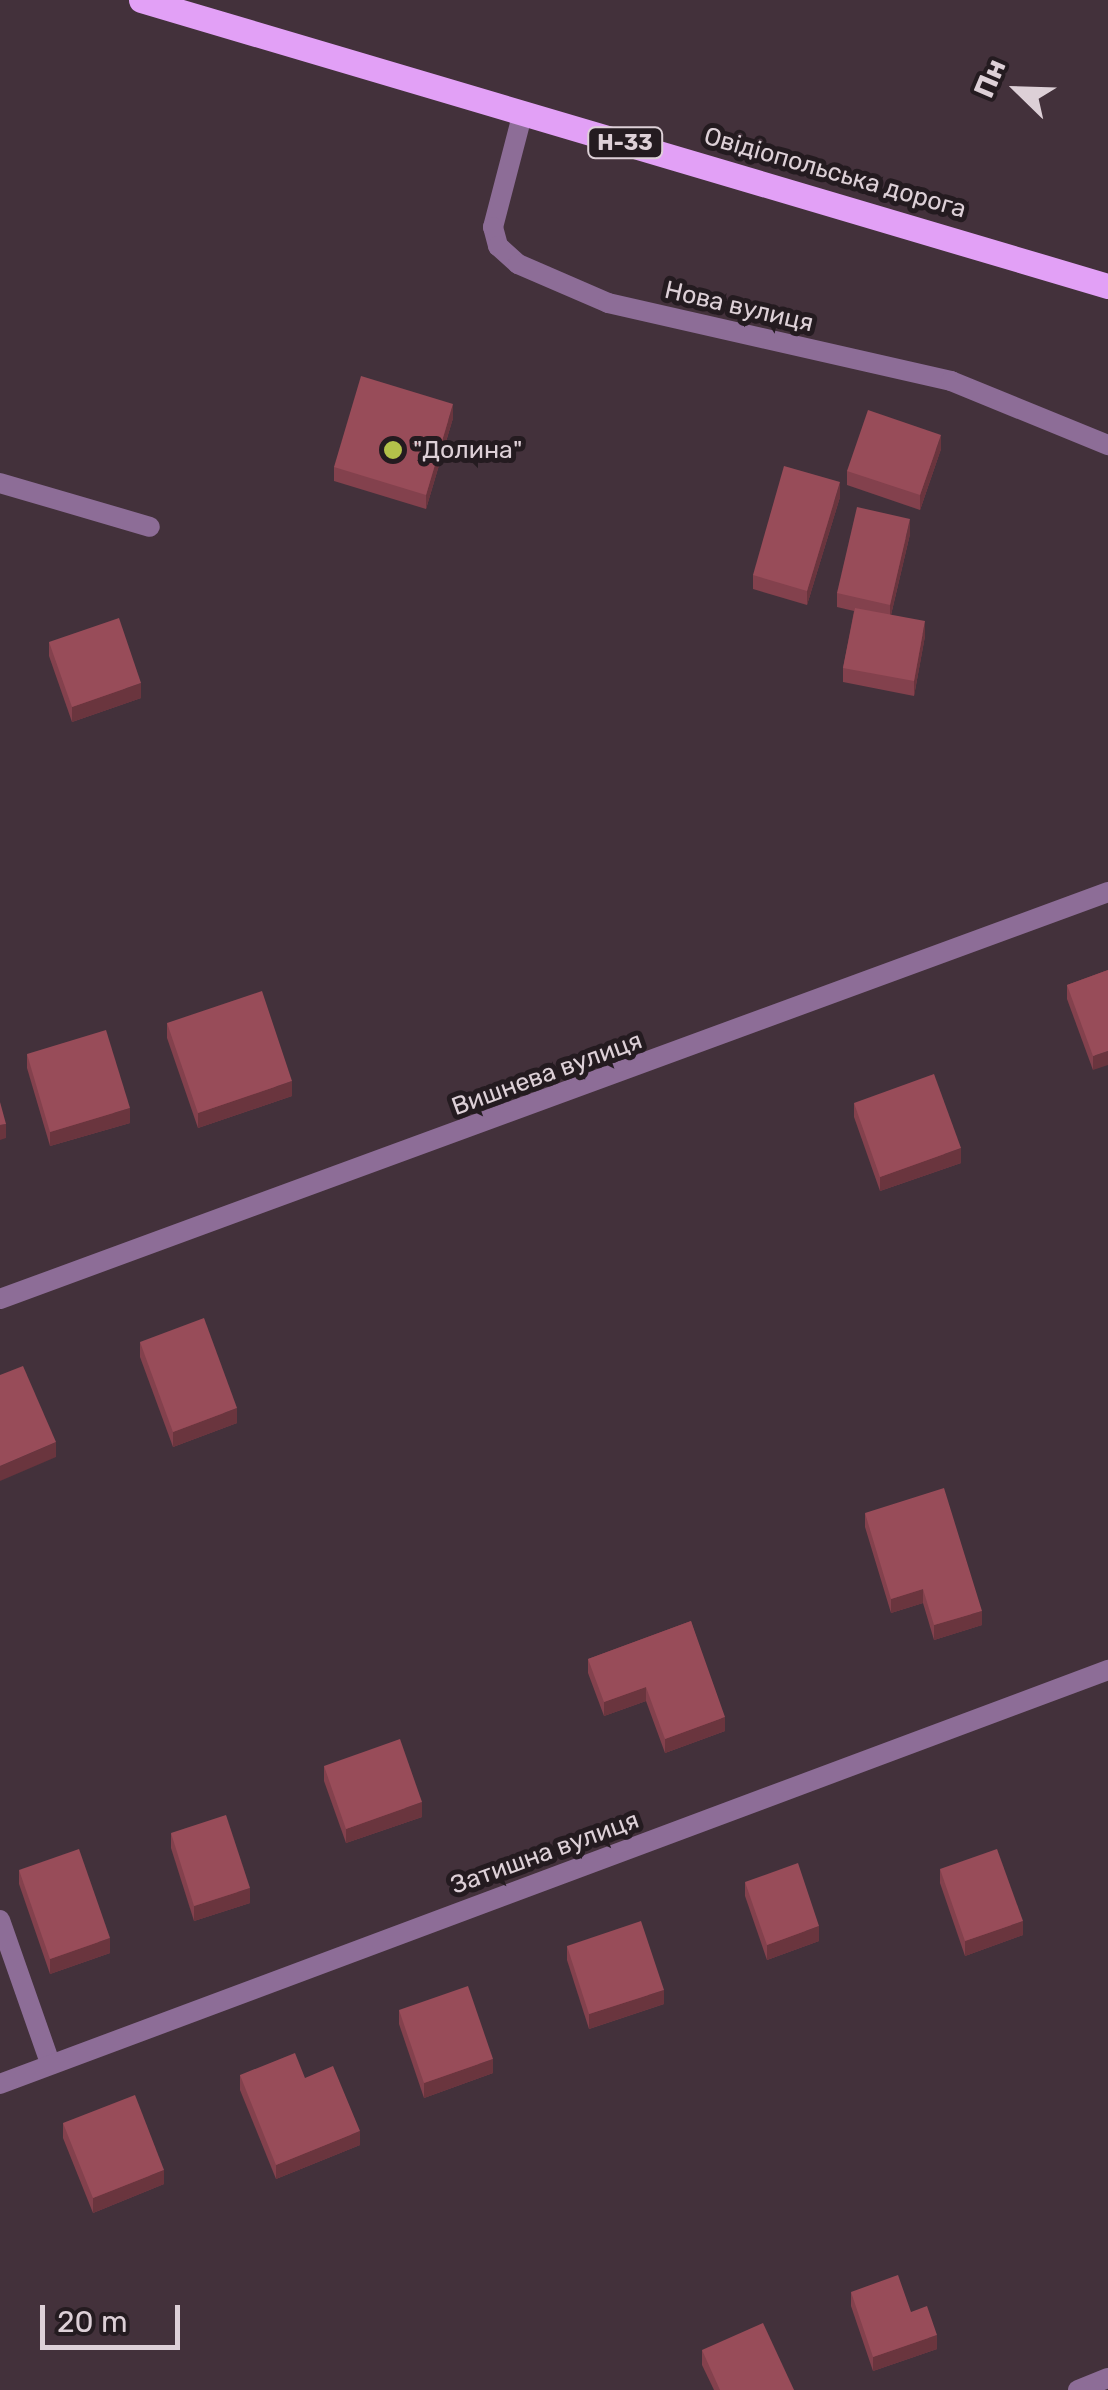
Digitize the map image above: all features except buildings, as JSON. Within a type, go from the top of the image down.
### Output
[{"type":"main road","name":"Овідіопольська дорога","points":[[141,0],[1108,286]]},
{"type":"street","name":"Нова вулиця","points":[[522,112],[493,227],[498,246],[518,264],[608,303],[951,381],[1108,445]]},
{"type":"street","points":[[0,483],[150,527]]},
{"type":"street","name":"Вишнева вулиця","points":[[0,1299],[1108,892]]},
{"type":"street","name":"Затишна вулиця","points":[[0,2084],[1108,1670]]},
{"type":"street","points":[[0,1920],[50,2064]]},
{"type":"street","points":[[1078,2390],[1108,2378]]},
{"type":"place","name":"\"Долина\"","points":[[393,450]]}]
